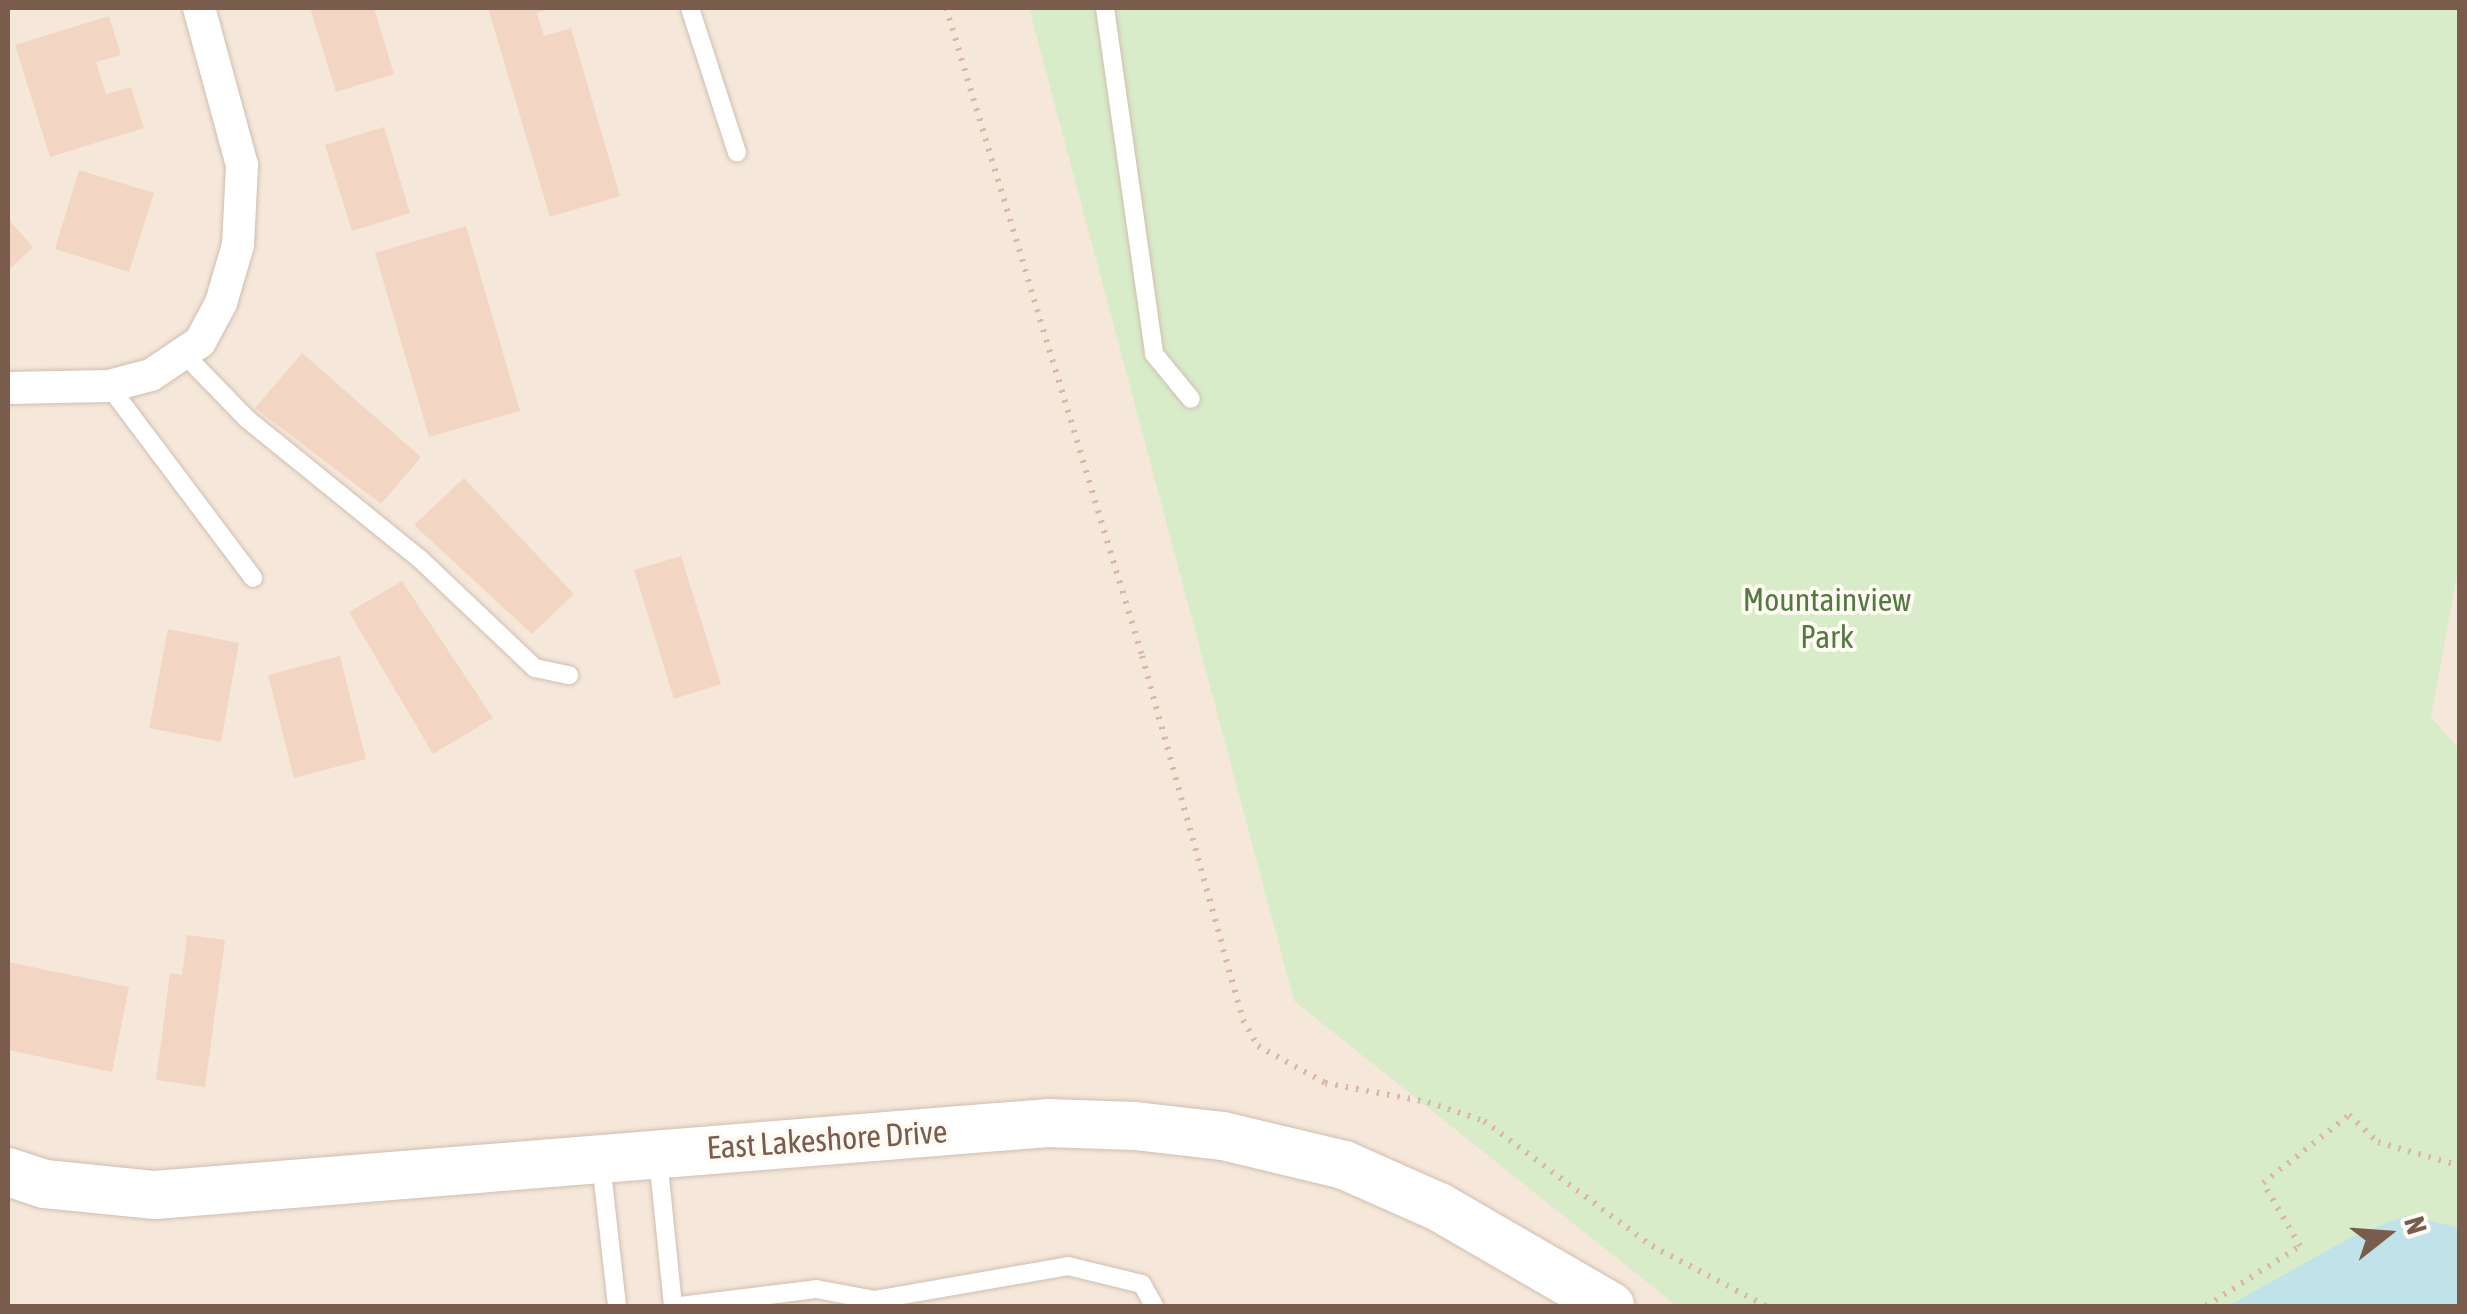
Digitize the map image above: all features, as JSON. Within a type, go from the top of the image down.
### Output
[{"type":"main road","name":"East Lakeshore Drive","points":[[8,1172],[46,1184],[156,1195],[1047,1123],[1223,1136],[1344,1165],[1440,1206],[1610,1306]]},
{"type":"street","points":[[8,388],[109,386],[151,375],[200,342],[221,303],[238,245],[242,166],[198,8]]},
{"type":"lane","points":[[690,8],[737,152]]},
{"type":"lane","points":[[1105,8],[1154,354],[1190,399]]},
{"type":"lane","points":[[184,354],[246,420],[421,560],[535,668],[569,676]]},
{"type":"lane","points":[[109,386],[253,578]]},
{"type":"lane","points":[[658,1154],[676,1306],[816,1289],[875,1303],[1068,1266],[1142,1284],[1154,1306]]},
{"type":"lane","points":[[601,1158],[617,1306]]},
{"type":"path","points":[[946,8],[1142,656],[1243,1020],[1258,1046],[1325,1084],[1428,1102],[1484,1122],[1652,1246],[1766,1306]]},
{"type":"path","points":[[2206,1306],[2300,1246],[2263,1183],[2349,1115],[2378,1142],[2460,1166]]},
{"type":"shaded area","name":"Mountainview Park","points":[[8,8],[2459,8],[2459,1306],[8,1306]]},
{"type":"green space","name":"Mountainview Park","points":[[1029,8],[2459,8],[2460,559],[2431,717],[2460,750],[2459,1306],[1677,1306],[1294,1001]]},
{"type":"water","points":[[2408,1215],[2459,1228],[2459,1306],[2228,1306],[2353,1236]]},
{"type":"building","points":[[310,8],[374,8],[394,74],[336,92]]},
{"type":"building","points":[[488,8],[552,8],[537,13],[544,36],[571,28],[620,196],[550,217]]},
{"type":"building","points":[[109,16],[121,55],[96,62],[106,94],[131,87],[144,128],[50,157],[15,45]]},
{"type":"building","points":[[384,127],[410,213],[352,231],[325,145]]},
{"type":"building","points":[[79,170],[154,193],[129,272],[55,249]]},
{"type":"building","points":[[8,219],[33,247],[8,271]]},
{"type":"building","points":[[466,226],[520,411],[429,437],[375,253]]},
{"type":"building","points":[[302,353],[421,457],[381,504],[255,408]]},
{"type":"building","points":[[464,478],[574,594],[532,634],[414,525]]},
{"type":"building","points":[[681,556],[721,684],[674,699],[634,570]]},
{"type":"building","points":[[402,581],[493,718],[433,754],[349,612]]},
{"type":"building","points":[[168,629],[239,643],[221,742],[149,728]]},
{"type":"building","points":[[340,656],[366,759],[294,778],[268,675]]},
{"type":"building","points":[[187,935],[225,940],[205,1087],[156,1080],[170,973],[182,975]]},
{"type":"building","points":[[8,962],[129,987],[112,1072],[8,1050]]}]
